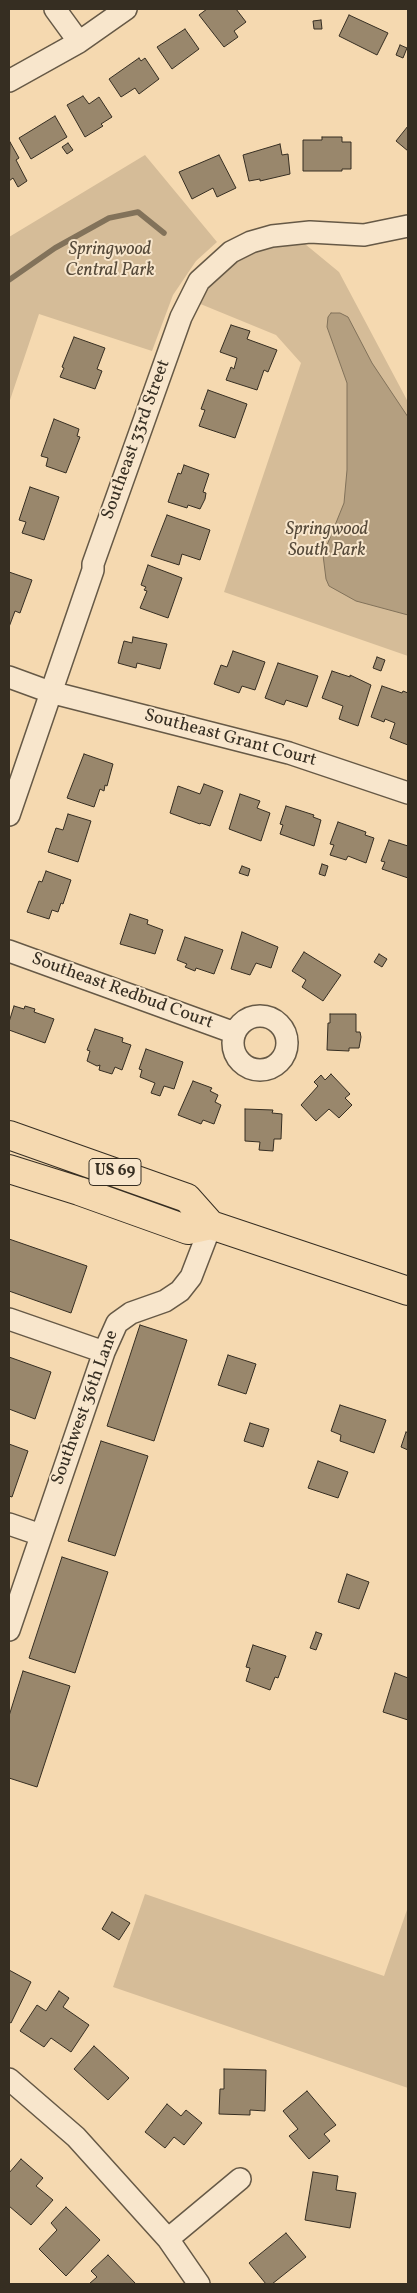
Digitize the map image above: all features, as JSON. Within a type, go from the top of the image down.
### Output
[{"type":"main road","name":"US 69","points":[[9,1135],[187,1198],[210,1225]]},
{"type":"main road","name":"US 69","points":[[9,1169],[79,1191],[188,1230],[210,1225],[408,1291]]},
{"type":"street","points":[[54,9],[79,42]]},
{"type":"street","points":[[9,82],[79,42],[126,9]]},
{"type":"street","name":"Southeast 33rd Street","points":[[9,815],[93,564],[181,317],[199,281],[231,252],[251,242],[272,236],[310,232],[364,235],[408,226]]},
{"type":"street","name":"Southeast Grant Court","points":[[9,677],[50,692],[289,753],[408,793]]},
{"type":"street","name":"Southeast Redbud Court","points":[[9,951],[235,1033]]},
{"type":"street","name":"Southwest 36th Lane","points":[[9,1630],[104,1352],[117,1323],[131,1313],[165,1301],[180,1291],[191,1277],[210,1225]]},
{"type":"street","points":[[9,1319],[104,1352]]},
{"type":"street","points":[[9,1524],[41,1535]]},
{"type":"street","points":[[9,2079],[76,2137],[168,2239],[199,2284]]},
{"type":"street","points":[[168,2239],[240,2179]]},
{"type":"green space","name":"Springwood Central Park","points":[[145,155],[217,242],[196,261],[173,295],[152,351],[39,314],[9,403],[9,237]]},
{"type":"green space","name":"Springwood South Park","points":[[281,244],[305,244],[339,272],[408,402],[408,656],[224,592],[301,363],[276,335],[198,303],[211,284],[233,264],[252,253]]},
{"type":"green space","points":[[145,1894],[384,1976],[408,1907],[408,2088],[113,1987]]},
{"type":"shaded area","points":[[331,313],[340,313],[348,317],[372,363],[408,417],[408,615],[356,601],[329,586],[326,579],[323,555],[344,503],[347,470],[347,383],[327,327],[328,317]]},
{"type":"building","points":[[207,9],[236,9],[246,22],[234,31],[238,37],[224,47],[199,15]]},
{"type":"building","points":[[349,15],[388,33],[377,55],[339,36]]},
{"type":"building","points":[[321,20],[322,29],[314,29],[313,21]]},
{"type":"building","points":[[185,29],[199,49],[172,69],[157,47]]},
{"type":"building","points":[[400,45],[407,48],[403,58],[396,55]]},
{"type":"building","points":[[139,58],[141,61],[145,58],[159,79],[139,94],[135,88],[121,97],[109,79]]},
{"type":"building","points":[[83,96],[89,104],[99,97],[112,117],[101,124],[103,126],[85,137],[67,105]]},
{"type":"building","points":[[55,116],[67,137],[31,159],[19,138]]},
{"type":"building","points":[[408,126],[408,151],[396,141]]},
{"type":"building","points":[[322,137],[342,137],[342,142],[351,142],[351,169],[342,169],[342,171],[303,171],[303,140],[322,140]]},
{"type":"building","points":[[10,142],[19,158],[16,160],[27,181],[18,187],[13,178],[9,181]]},
{"type":"building","points":[[68,143],[73,150],[67,154],[62,147]]},
{"type":"building","points":[[280,144],[282,155],[288,154],[290,174],[260,181],[260,179],[249,181],[243,155]]},
{"type":"building","points":[[219,155],[236,188],[217,197],[213,188],[192,199],[179,172]]},
{"type":"building","points":[[231,325],[250,331],[247,339],[277,350],[268,372],[264,370],[257,390],[226,380],[231,367],[234,369],[237,358],[220,352]]},
{"type":"building","points":[[74,337],[105,348],[97,369],[102,371],[95,389],[60,377]]},
{"type":"building","points":[[208,390],[247,404],[235,438],[199,426],[205,410],[201,409]]},
{"type":"building","points":[[54,419],[79,429],[77,436],[80,437],[66,473],[46,466],[48,458],[41,456]]},
{"type":"building","points":[[184,465],[209,474],[203,492],[206,493],[205,499],[200,509],[188,505],[187,508],[168,502],[178,473],[181,474]]},
{"type":"building","points":[[30,487],[59,497],[44,540],[22,533],[26,522],[19,520]]},
{"type":"building","points":[[167,515],[210,530],[200,560],[182,554],[179,565],[151,556]]},
{"type":"building","points":[[148,565],[182,578],[168,618],[140,608],[147,591],[144,590],[146,587],[141,585]]},
{"type":"building","points":[[9,572],[32,580],[20,613],[15,611],[9,627]]},
{"type":"building","points":[[133,637],[167,644],[160,669],[137,663],[136,668],[118,663],[124,641],[132,643]]},
{"type":"building","points":[[233,651],[265,662],[255,690],[242,686],[239,693],[214,684],[221,665],[227,667]]},
{"type":"building","points":[[377,657],[385,660],[381,671],[373,668]]},
{"type":"building","points":[[278,663],[318,676],[307,707],[286,700],[284,705],[265,698]]},
{"type":"building","points":[[332,671],[350,677],[350,675],[371,685],[358,726],[339,719],[343,706],[322,698]]},
{"type":"building","points":[[382,686],[402,693],[403,691],[408,693],[408,745],[390,738],[395,723],[385,719],[384,722],[371,717]]},
{"type":"building","points":[[84,754],[113,764],[107,786],[105,785],[104,791],[100,789],[94,807],[67,798]]},
{"type":"building","points":[[204,784],[223,791],[210,826],[170,813],[178,786],[200,794]]},
{"type":"building","points":[[240,794],[260,801],[257,808],[270,813],[261,841],[229,829]]},
{"type":"building","points":[[286,806],[314,815],[313,817],[321,820],[314,846],[280,834],[283,825],[280,824]]},
{"type":"building","points":[[68,814],[91,821],[78,862],[48,852],[56,828],[63,830]]},
{"type":"building","points":[[338,822],[366,832],[365,835],[374,838],[366,863],[348,856],[346,860],[330,855],[334,845],[330,844]]},
{"type":"building","points":[[389,840],[408,846],[408,878],[382,869],[385,862],[381,861]]},
{"type":"building","points":[[322,864],[328,866],[325,876],[319,874]]},
{"type":"building","points":[[242,866],[250,869],[248,876],[239,873]]},
{"type":"building","points":[[46,871],[71,880],[63,904],[61,903],[58,912],[52,910],[49,919],[27,912],[39,881],[42,882]]},
{"type":"building","points":[[130,914],[148,920],[147,924],[163,930],[155,954],[120,944]]},
{"type":"building","points":[[242,932],[278,947],[271,968],[256,963],[250,975],[231,969]]},
{"type":"building","points":[[185,937],[223,950],[214,974],[196,968],[195,971],[185,967],[187,964],[177,960]]},
{"type":"building","points":[[304,952],[341,975],[323,1001],[302,987],[306,980],[292,971]]},
{"type":"building","points":[[379,954],[387,959],[382,967],[374,962]]},
{"type":"building","points":[[14,1006],[24,1009],[25,1006],[35,1009],[34,1012],[54,1019],[45,1043],[9,1030],[9,1022]]},
{"type":"building","points":[[330,1014],[356,1014],[356,1032],[360,1032],[361,1037],[359,1048],[349,1048],[349,1051],[327,1050]]},
{"type":"building","points":[[95,1029],[123,1038],[122,1042],[131,1045],[122,1070],[115,1067],[112,1074],[99,1070],[100,1065],[97,1066],[87,1061],[90,1051],[87,1050]]},
{"type":"building","points":[[146,1049],[183,1062],[174,1089],[164,1086],[160,1096],[151,1093],[155,1083],[140,1077],[142,1070],[139,1069]]},
{"type":"building","points":[[331,1074],[350,1094],[345,1098],[352,1105],[339,1118],[329,1109],[316,1121],[301,1105],[318,1086],[314,1082],[321,1075],[325,1080]]},
{"type":"building","points":[[193,1081],[212,1088],[210,1091],[218,1095],[215,1102],[221,1105],[214,1124],[203,1120],[201,1124],[178,1115]]},
{"type":"building","points":[[245,1109],[273,1110],[272,1113],[282,1114],[281,1139],[274,1139],[273,1151],[259,1150],[260,1142],[245,1141]]},
{"type":"building","points":[[9,1239],[87,1266],[71,1313],[9,1291]]},
{"type":"building","points":[[140,1325],[187,1340],[154,1441],[107,1426]]},
{"type":"building","points":[[228,1355],[256,1364],[246,1394],[218,1385]]},
{"type":"building","points":[[9,1357],[51,1372],[35,1419],[9,1409]]},
{"type":"building","points":[[340,1405],[386,1420],[374,1453],[340,1441],[341,1435],[331,1431]]},
{"type":"building","points":[[250,1423],[269,1429],[263,1447],[244,1441]]},
{"type":"building","points":[[406,1432],[408,1433],[408,1450],[401,1447]]},
{"type":"building","points":[[101,1441],[148,1456],[115,1556],[68,1541]]},
{"type":"building","points":[[9,1444],[28,1451],[12,1497],[9,1496]]},
{"type":"building","points":[[318,1461],[348,1472],[338,1498],[308,1488]]},
{"type":"building","points":[[62,1557],[108,1572],[75,1673],[29,1658]]},
{"type":"building","points":[[347,1574],[369,1582],[359,1609],[338,1602]]},
{"type":"building","points":[[316,1632],[322,1634],[316,1650],[310,1648]]},
{"type":"building","points":[[253,1645],[286,1656],[278,1678],[275,1677],[270,1690],[246,1681],[250,1668],[246,1667]]},
{"type":"building","points":[[23,1671],[70,1686],[37,1787],[9,1778],[9,1716]]},
{"type":"building","points":[[395,1673],[408,1678],[408,1720],[383,1712]]},
{"type":"building","points":[[112,1912],[130,1923],[119,1940],[102,1929]]},
{"type":"building","points":[[9,1970],[31,1982],[11,2023],[9,2022]]},
{"type":"building","points":[[59,1991],[69,1998],[63,2007],[89,2025],[71,2052],[51,2038],[44,2047],[20,2031],[37,2005],[46,2011]]},
{"type":"building","points":[[94,2046],[129,2078],[108,2100],[74,2069]]},
{"type":"building","points":[[224,2069],[266,2070],[265,2111],[250,2110],[250,2115],[219,2114],[220,2089],[224,2089]]},
{"type":"building","points":[[307,2091],[336,2125],[324,2134],[330,2141],[309,2159],[289,2136],[298,2129],[283,2111]]},
{"type":"building","points":[[167,2104],[181,2116],[186,2110],[202,2123],[184,2145],[174,2137],[165,2148],[145,2132]]},
{"type":"building","points":[[21,2159],[43,2178],[36,2186],[53,2200],[31,2225],[9,2206],[9,2173]]},
{"type":"building","points":[[313,2172],[338,2176],[336,2190],[356,2193],[350,2228],[305,2220]]},
{"type":"building","points":[[66,2207],[100,2240],[66,2276],[39,2249],[57,2230],[51,2223]]},
{"type":"building","points":[[286,2233],[306,2257],[272,2284],[266,2284],[249,2263]]},
{"type":"building","points":[[108,2255],[136,2284],[89,2284],[97,2277],[91,2271]]},
{"type":"waterway","points":[[9,280],[55,248],[109,218],[138,212],[164,233]]}]
